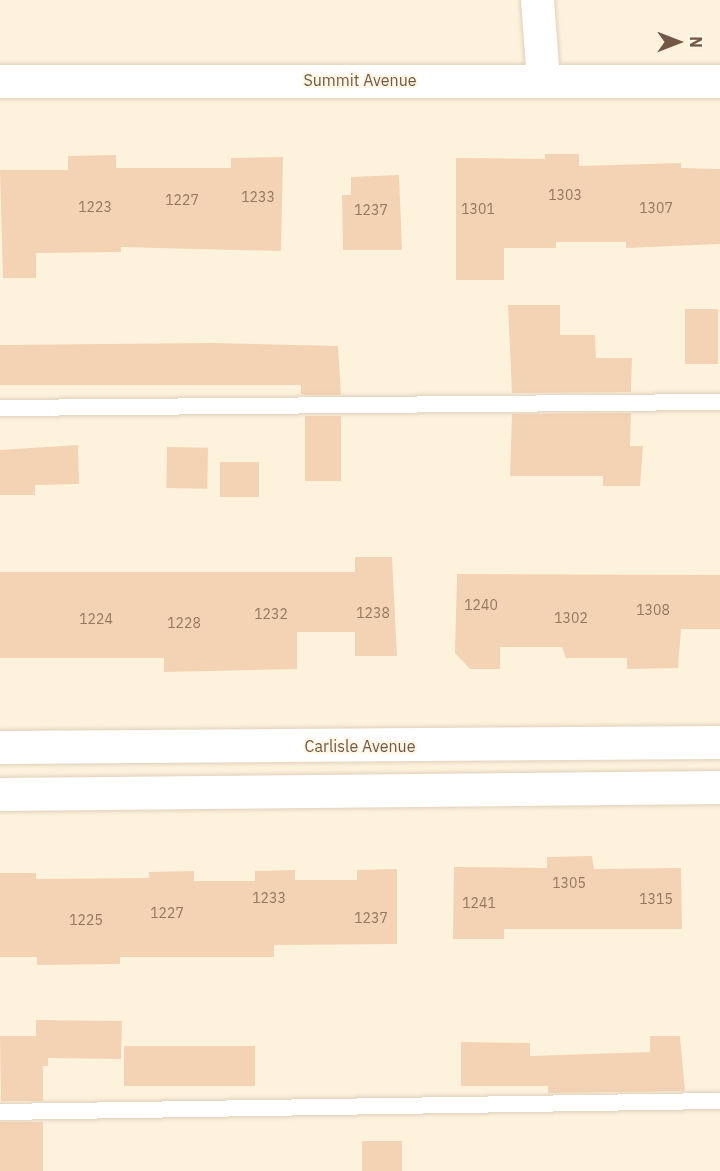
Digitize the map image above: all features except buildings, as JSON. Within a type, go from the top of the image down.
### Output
[{"type":"street","points":[[537,0],[543,80]]},
{"type":"street","name":"Summit Avenue","points":[[0,81],[720,81]]},
{"type":"street","name":"Carlisle Avenue","points":[[0,747],[450,746],[720,742]]},
{"type":"street","points":[[450,746],[450,790]]},
{"type":"street","points":[[0,794],[720,787]]},
{"type":"lane","points":[[0,408],[720,402]]},
{"type":"lane","points":[[0,1112],[720,1101]]}]
